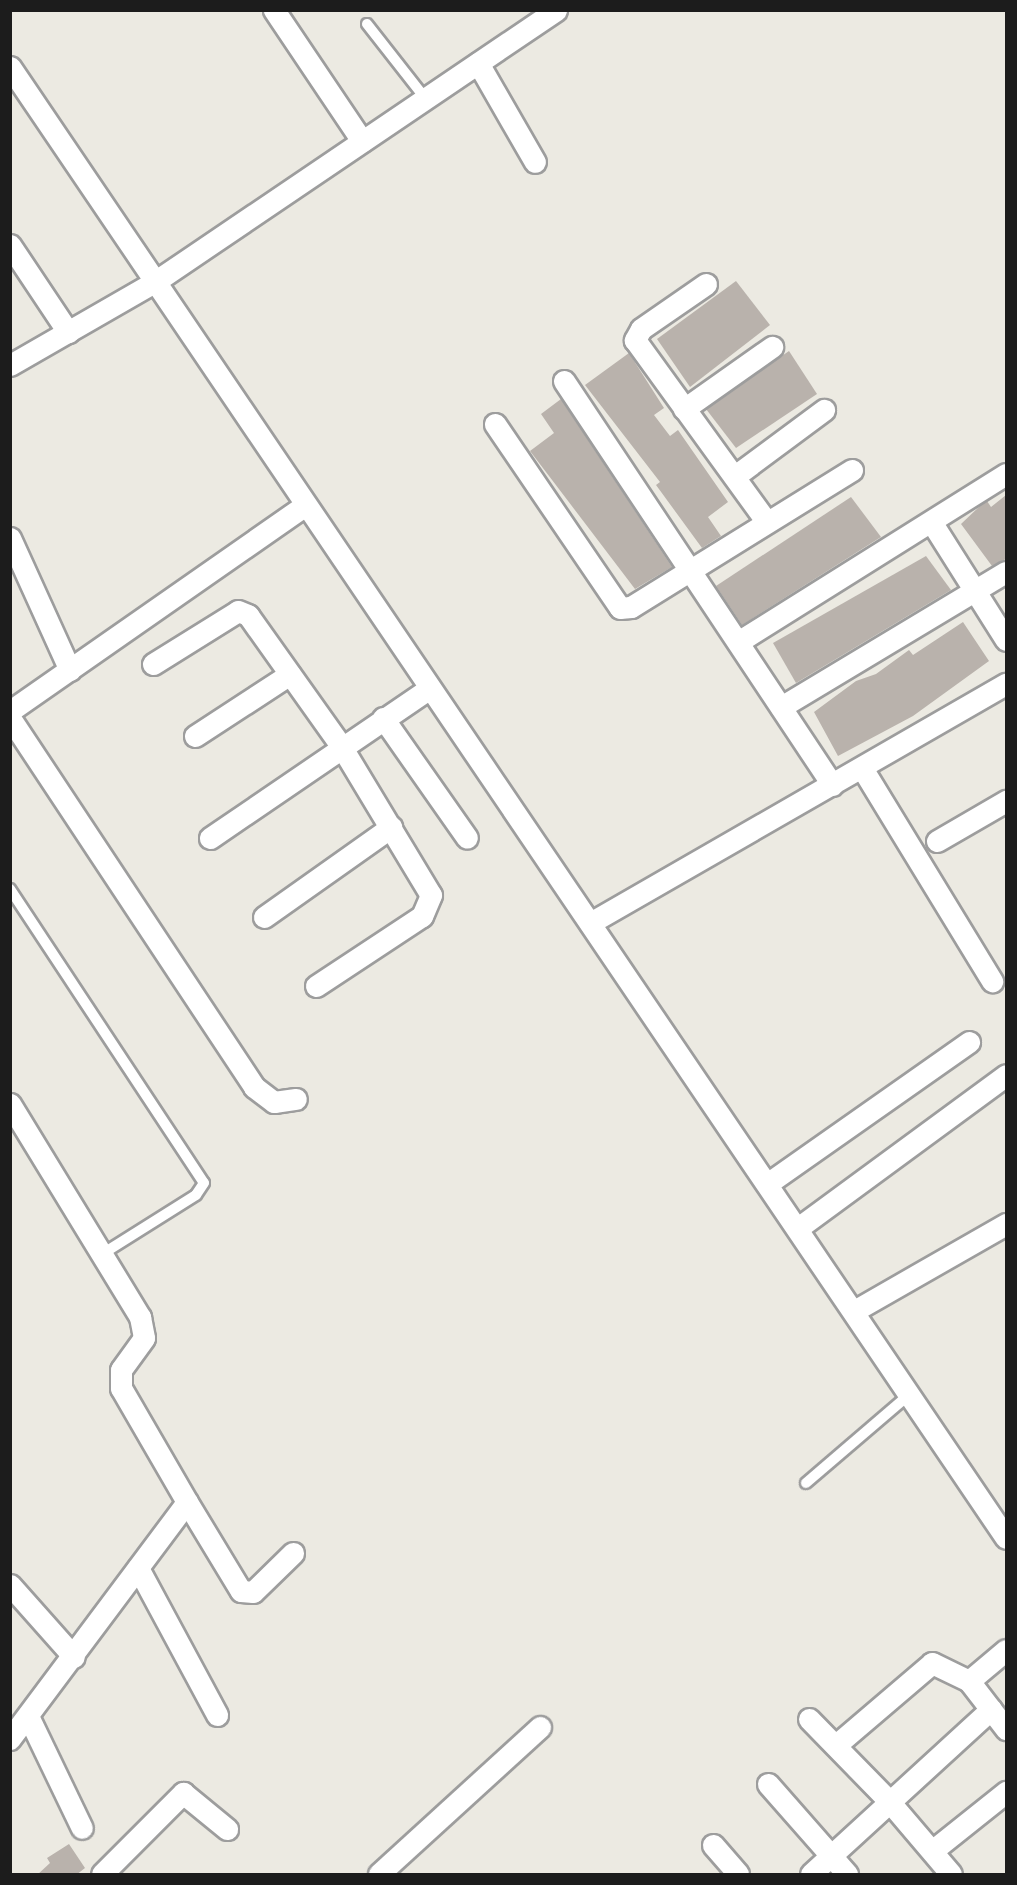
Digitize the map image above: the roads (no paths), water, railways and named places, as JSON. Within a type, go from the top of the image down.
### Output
[{"type":"street","points":[[274,10],[362,141]]},
{"type":"street","points":[[10,366],[68,332],[162,291],[362,141],[425,98],[482,69],[556,10]]},
{"type":"street","points":[[10,67],[1006,1538]]},
{"type":"street","points":[[482,69],[500,96],[535,162]]},
{"type":"street","points":[[10,245],[68,332]]},
{"type":"street","points":[[706,284],[641,329],[635,340],[766,521]]},
{"type":"street","points":[[684,409],[772,347]]},
{"type":"street","points":[[564,381],[832,785]]},
{"type":"street","points":[[735,476],[824,410]]},
{"type":"street","points":[[495,424],[616,605],[631,607],[690,568],[852,470]]},
{"type":"street","points":[[738,642],[932,523],[1006,474]]},
{"type":"street","points":[[296,1099],[274,1102],[254,1087],[14,723],[70,670],[313,516]]},
{"type":"street","points":[[932,523],[1006,640]]},
{"type":"street","points":[[10,538],[70,670]]},
{"type":"street","points":[[781,707],[1006,572]]},
{"type":"street","points":[[153,664],[238,611],[248,615],[341,746],[431,895],[430,905],[316,986]]},
{"type":"street","points":[[195,736],[290,674]]},
{"type":"street","points":[[590,923],[1006,684]]},
{"type":"street","points":[[210,837],[341,746],[430,688]]},
{"type":"street","points":[[383,718],[467,838]]},
{"type":"street","points":[[862,768],[992,981]]},
{"type":"street","points":[[937,841],[1006,801]]},
{"type":"street","points":[[264,917],[391,827]]},
{"type":"street","points":[[767,1184],[969,1042]]},
{"type":"street","points":[[798,1228],[1006,1075]]},
{"type":"street","points":[[10,1104],[104,1253],[145,1332],[121,1370],[121,1388],[241,1591],[253,1592],[293,1553]]},
{"type":"street","points":[[854,1311],[1006,1224]]},
{"type":"street","points":[[10,1740],[74,1657],[187,1502]]},
{"type":"street","points":[[138,1568],[217,1715]]},
{"type":"street","points":[[10,1585],[74,1657]]},
{"type":"street","points":[[969,1682],[1006,1650]]},
{"type":"street","points":[[836,1745],[926,1666],[940,1663],[969,1682],[1006,1729]]},
{"type":"street","points":[[811,1875],[888,1800],[991,1709]]},
{"type":"street","points":[[28,1716],[82,1828]]},
{"type":"street","points":[[809,1719],[888,1800],[951,1875]]},
{"type":"street","points":[[379,1875],[540,1727]]},
{"type":"street","points":[[768,1784],[847,1875]]},
{"type":"street","points":[[932,1851],[1006,1792]]},
{"type":"street","points":[[102,1875],[183,1793],[227,1829]]},
{"type":"street","points":[[713,1845],[738,1875]]},
{"type":"lane","points":[[367,24],[425,98]]},
{"type":"lane","points":[[10,889],[204,1183],[196,1195],[104,1253]]},
{"type":"lane","points":[[806,1483],[910,1394]]}]
